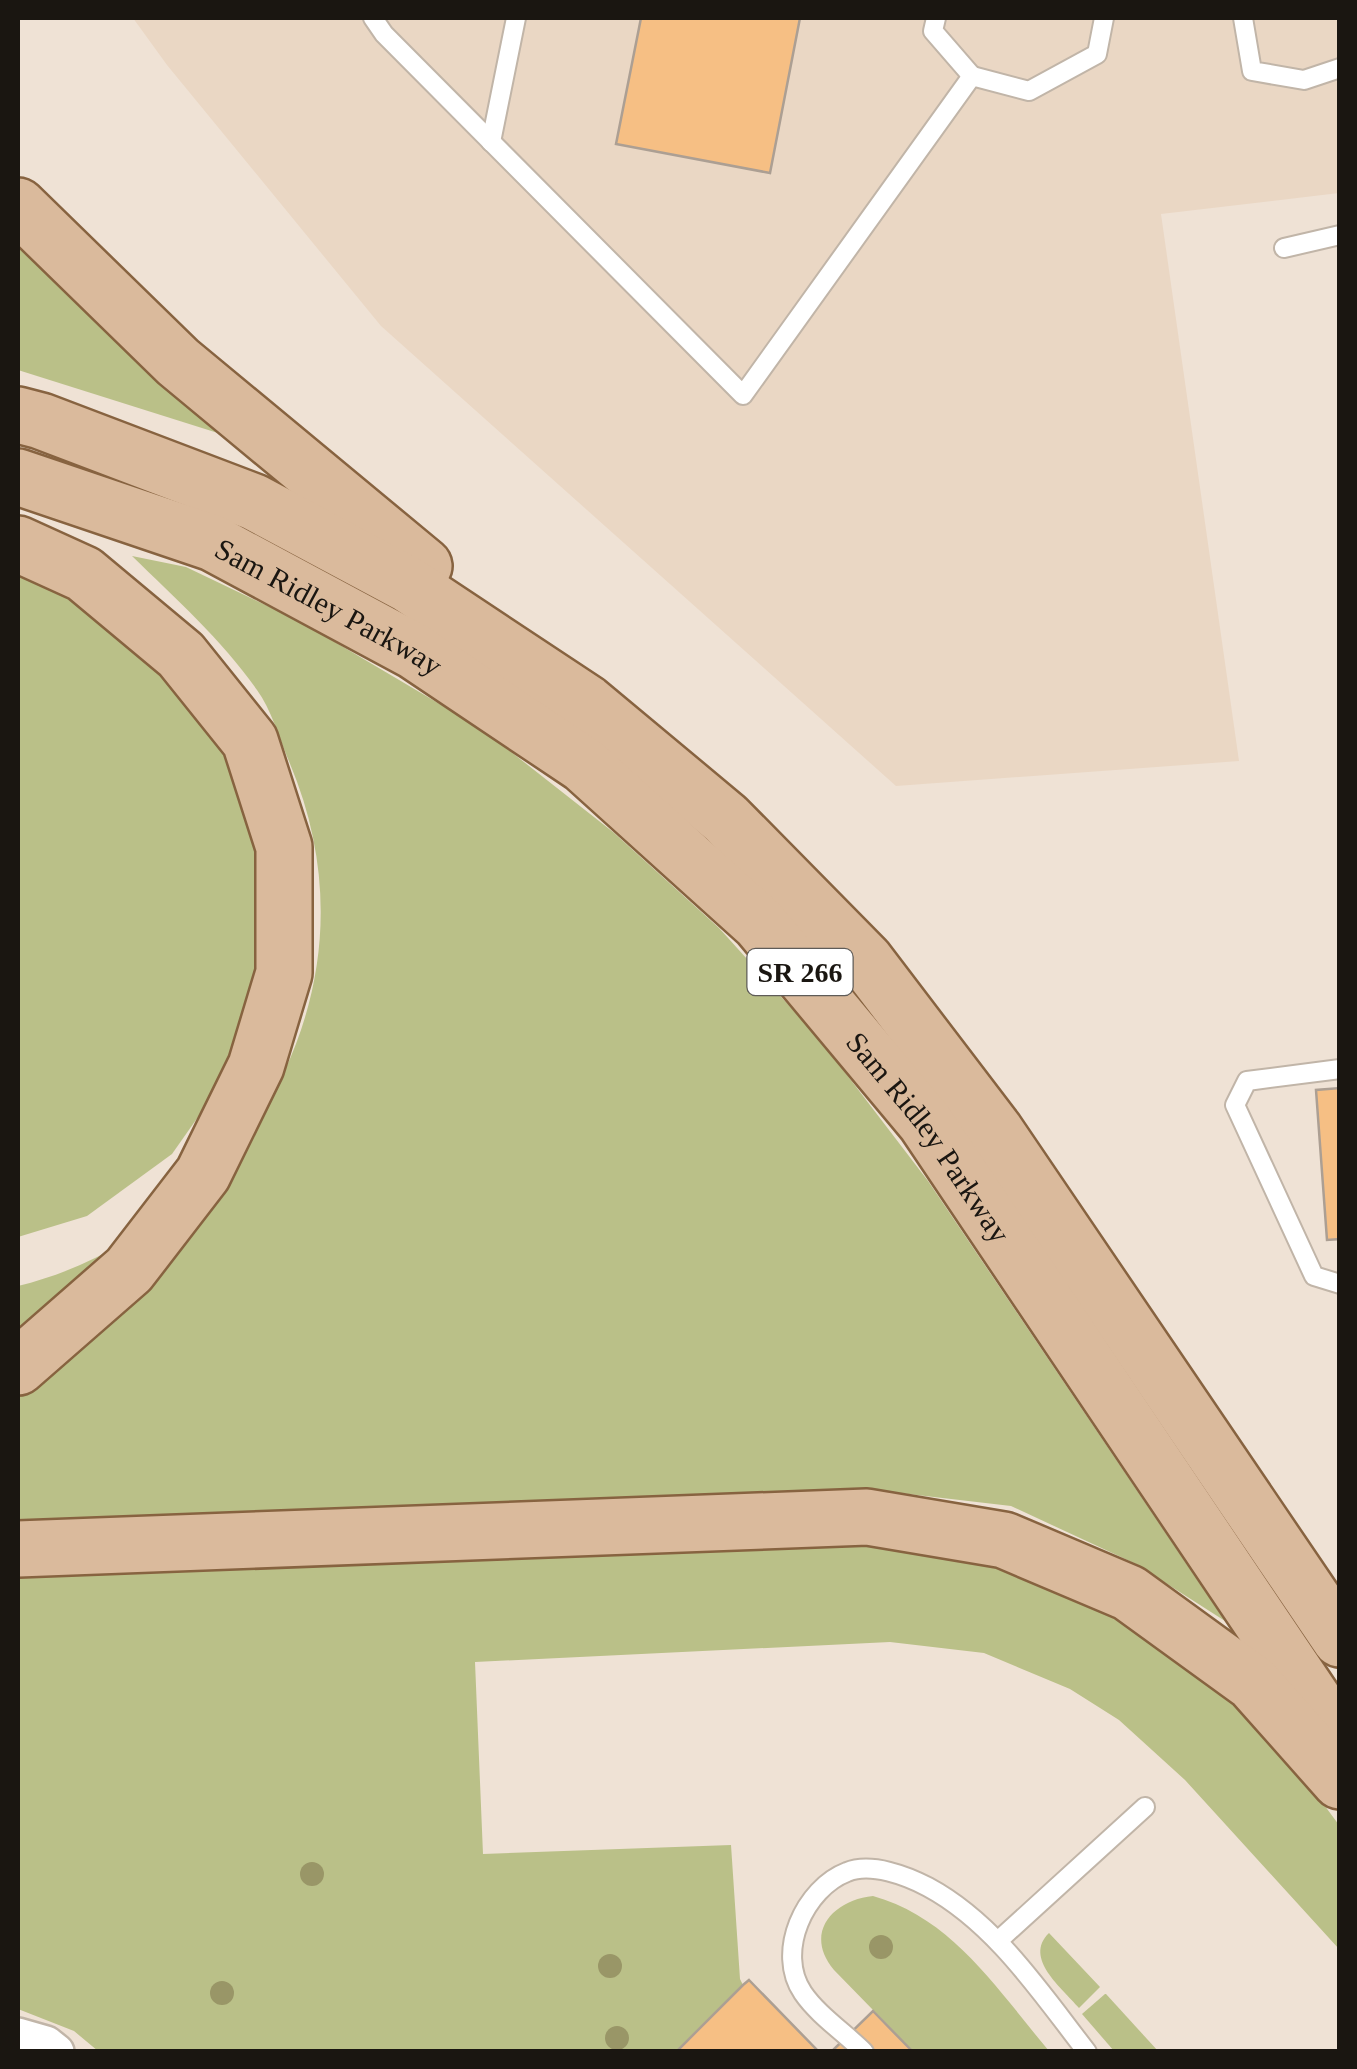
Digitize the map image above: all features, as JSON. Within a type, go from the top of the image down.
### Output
[{"type":"main road","points":[[18,206],[178,362],[587,703]]},
{"type":"main road","name":"Sam Ridley Parkway","points":[[18,416],[41,421],[254,502],[409,585],[587,703],[726,819],[865,960],[996,1132],[1340,1638]]},
{"type":"main road","name":"Sam Ridley Parkway","points":[[18,476],[213,543],[414,651],[584,765],[759,923],[925,1122],[1340,1739]]},
{"type":"main road","points":[[18,544],[84,574],[181,655],[250,741],[284,847],[284,973],[256,1066],[203,1174],[129,1270],[18,1367]]},
{"type":"main road","points":[[18,1549],[867,1516],[1004,1540],[1129,1593],[1253,1683],[1340,1781]]},
{"type":"street","points":[[18,2036],[46,2044],[56,2052]]},
{"type":"lane","points":[[373,18],[384,34],[743,396],[972,76]]},
{"type":"lane","points":[[491,142],[516,18]]},
{"type":"lane","points":[[936,18],[933,31],[972,76],[1029,91],[1096,54],[1104,18]]},
{"type":"lane","points":[[1243,18],[1252,71],[1304,80],[1340,68]]},
{"type":"lane","points":[[1284,248],[1340,235]]},
{"type":"lane","points":[[1340,1068],[1247,1081],[1235,1105],[1314,1276],[1340,1284]]},
{"type":"lane","points":[[999,1940],[1145,1808]]},
{"type":"lane","points":[[864,2052],[802,1992],[794,1969],[793,1943],[800,1916],[821,1888],[849,1870],[879,1869],[929,1888],[999,1940],[1087,2052]]},
{"type":"shaded area","points":[[133,18],[1339,18],[1339,193],[1161,214],[1239,761],[896,786],[381,326]]},
{"type":"green space","points":[[18,234],[240,440],[18,370]]},
{"type":"green space","points":[[132,556],[186,567],[301,622],[482,729],[613,832],[719,928],[821,1041],[928,1181],[1225,1621],[1136,1564],[1011,1506],[874,1490],[18,1524],[18,1286],[63,1272],[106,1252],[147,1228],[217,1175],[255,1125],[282,1076],[302,1026],[315,974],[321,922],[318,868],[307,814],[271,714],[229,654]]},
{"type":"green space","points":[[18,562],[168,661],[261,806],[272,968],[231,1070],[172,1154],[87,1216],[18,1237]]},
{"type":"green space","points":[[814,1535],[1037,1566],[1149,1625],[1250,1705],[1339,1825],[1339,1949],[1185,1780],[1119,1720],[1070,1689],[984,1653],[890,1642],[475,1662],[483,1854],[731,1845],[743,1985],[676,2051],[98,2051],[74,2031],[18,2009],[18,1572]]},
{"type":"green space","points":[[873,1896],[927,1921],[951,1939],[1049,2051],[913,2051],[834,1970],[821,1943],[822,1931],[835,1911]]},
{"type":"green space","points":[[1049,1933],[1100,1987],[1079,2008],[1043,1962],[1040,1952]]},
{"type":"green space","points":[[1105,1994],[1158,2051],[1114,2051],[1082,2014]]},
{"type":"building","points":[[641,18],[800,18],[770,173],[616,144]]},
{"type":"building","points":[[1340,1088],[1340,1239],[1327,1240],[1316,1090]]},
{"type":"building","points":[[749,1980],[819,2052],[676,2052],[743,1985]]},
{"type":"building","points":[[873,2011],[913,2052],[831,2052]]}]
